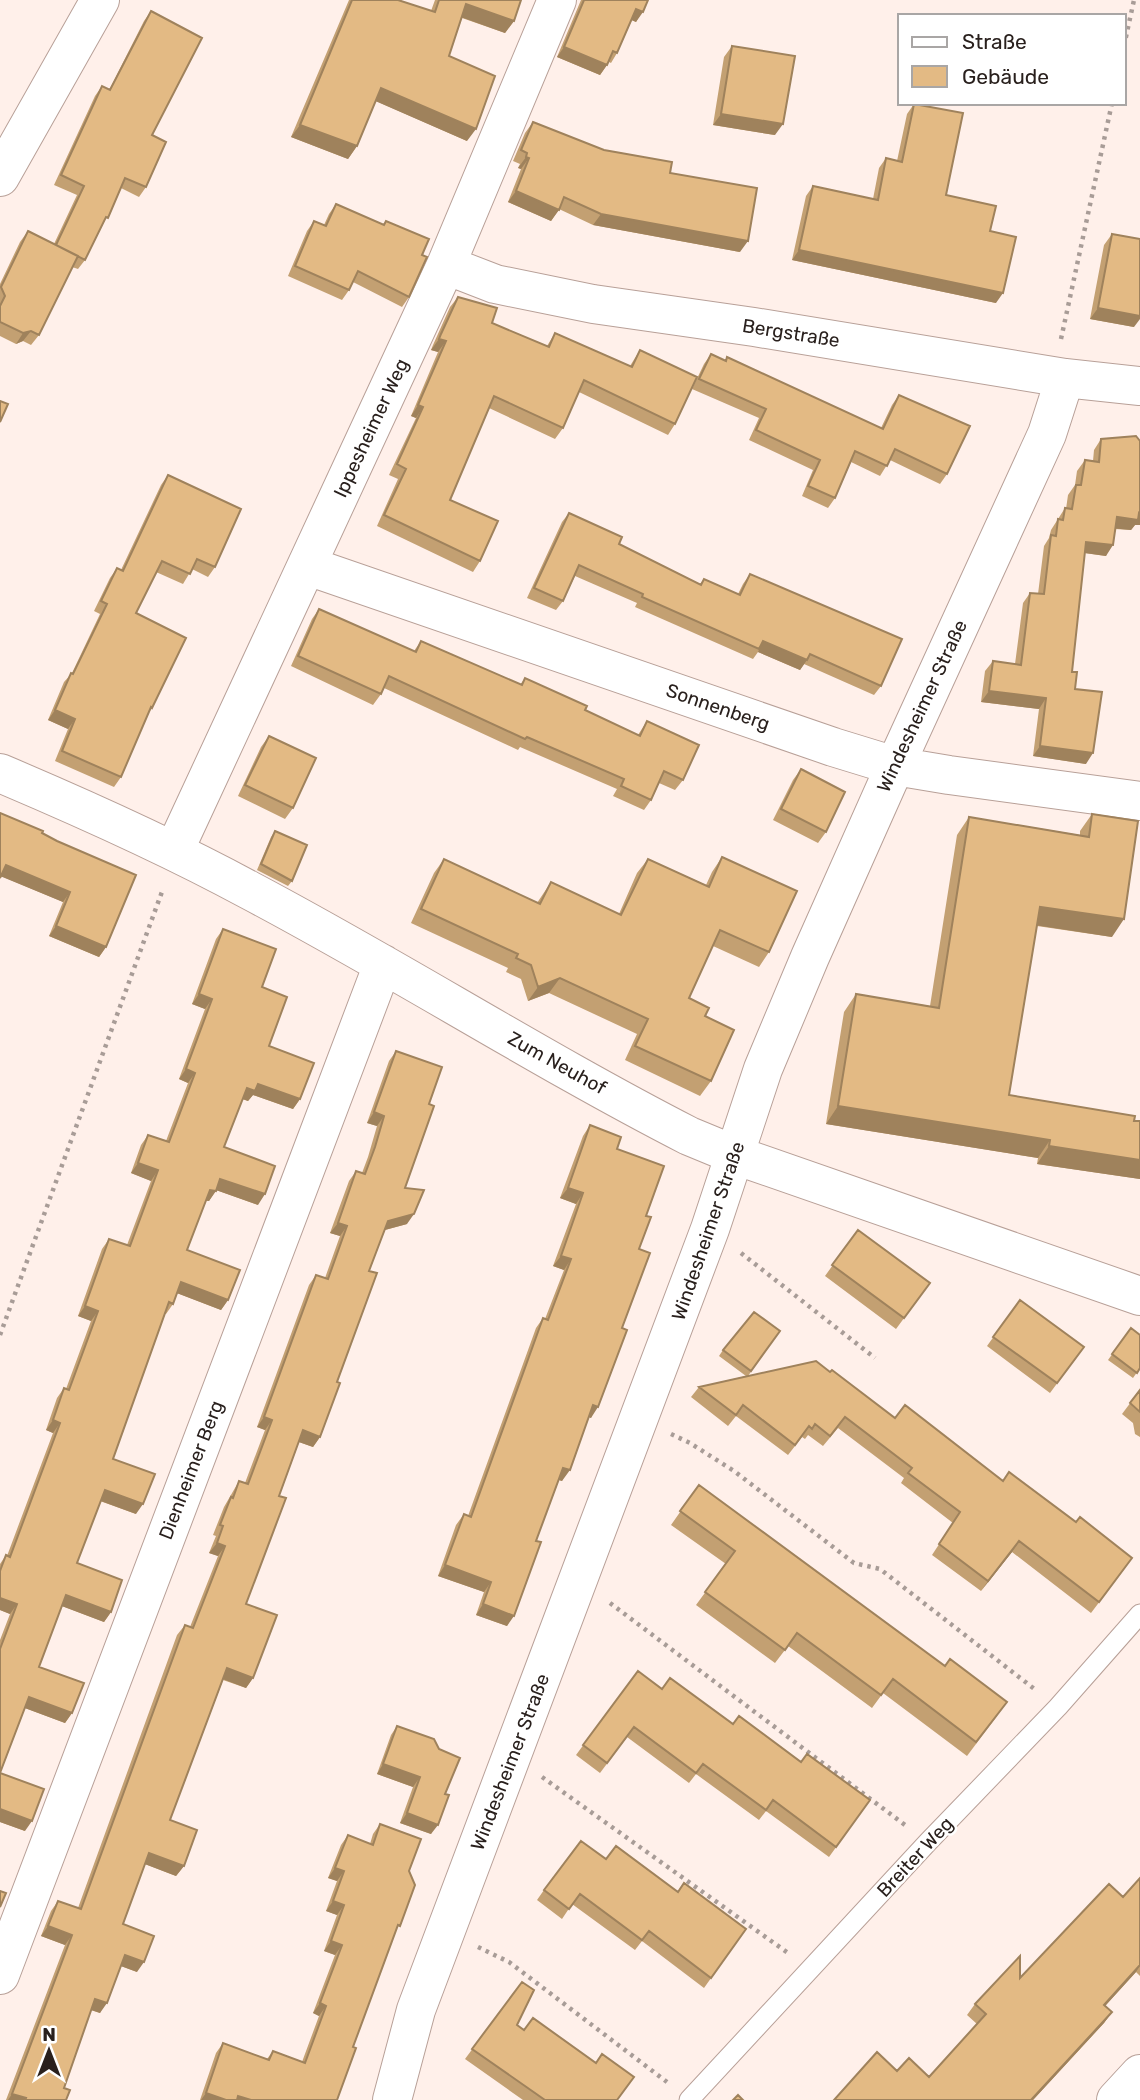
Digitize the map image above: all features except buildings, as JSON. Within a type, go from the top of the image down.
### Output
[{"type":"street","points":[[0,177],[100,0]]},
{"type":"street","name":"Ippesheimer Weg","points":[[174,850],[446,264],[557,0]]},
{"type":"street","name":"Bergstraße","points":[[446,264],[495,284],[593,304],[754,327],[1059,377],[1140,386]]},
{"type":"street","name":"Windesheimer Straße","points":[[392,2100],[416,2010],[710,1229],[768,1057],[895,766],[1047,434],[1059,377]]},
{"type":"street","name":"Sonnenberg","points":[[308,566],[895,766],[1140,801]]},
{"type":"street","name":"Zum Neuhof","points":[[0,773],[174,850],[383,964],[655,1118],[735,1155],[1140,1296]]},
{"type":"street","name":"Dienheimer Berg","points":[[0,1975],[383,964]]},
{"type":"street","points":[[1116,2100],[1140,2074]]},
{"type":"lane","name":"Breiter Weg","points":[[690,2100],[928,1842],[1058,1707],[1140,1614]]},
{"type":"path","points":[[1126,37],[1134,0]]},
{"type":"path","points":[[1059,377],[1112,105]]},
{"type":"path","points":[[0,1335],[163,892],[174,850]]},
{"type":"path","points":[[710,1229],[875,1359]]},
{"type":"path","points":[[639,1419],[690,1443],[734,1471],[854,1563],[880,1569],[1058,1707]]},
{"type":"path","points":[[575,1589],[607,1601],[928,1842]]},
{"type":"path","points":[[511,1760],[546,1778],[811,1970]]},
{"type":"path","points":[[443,1938],[475,1946],[509,1962],[690,2100]]}]
